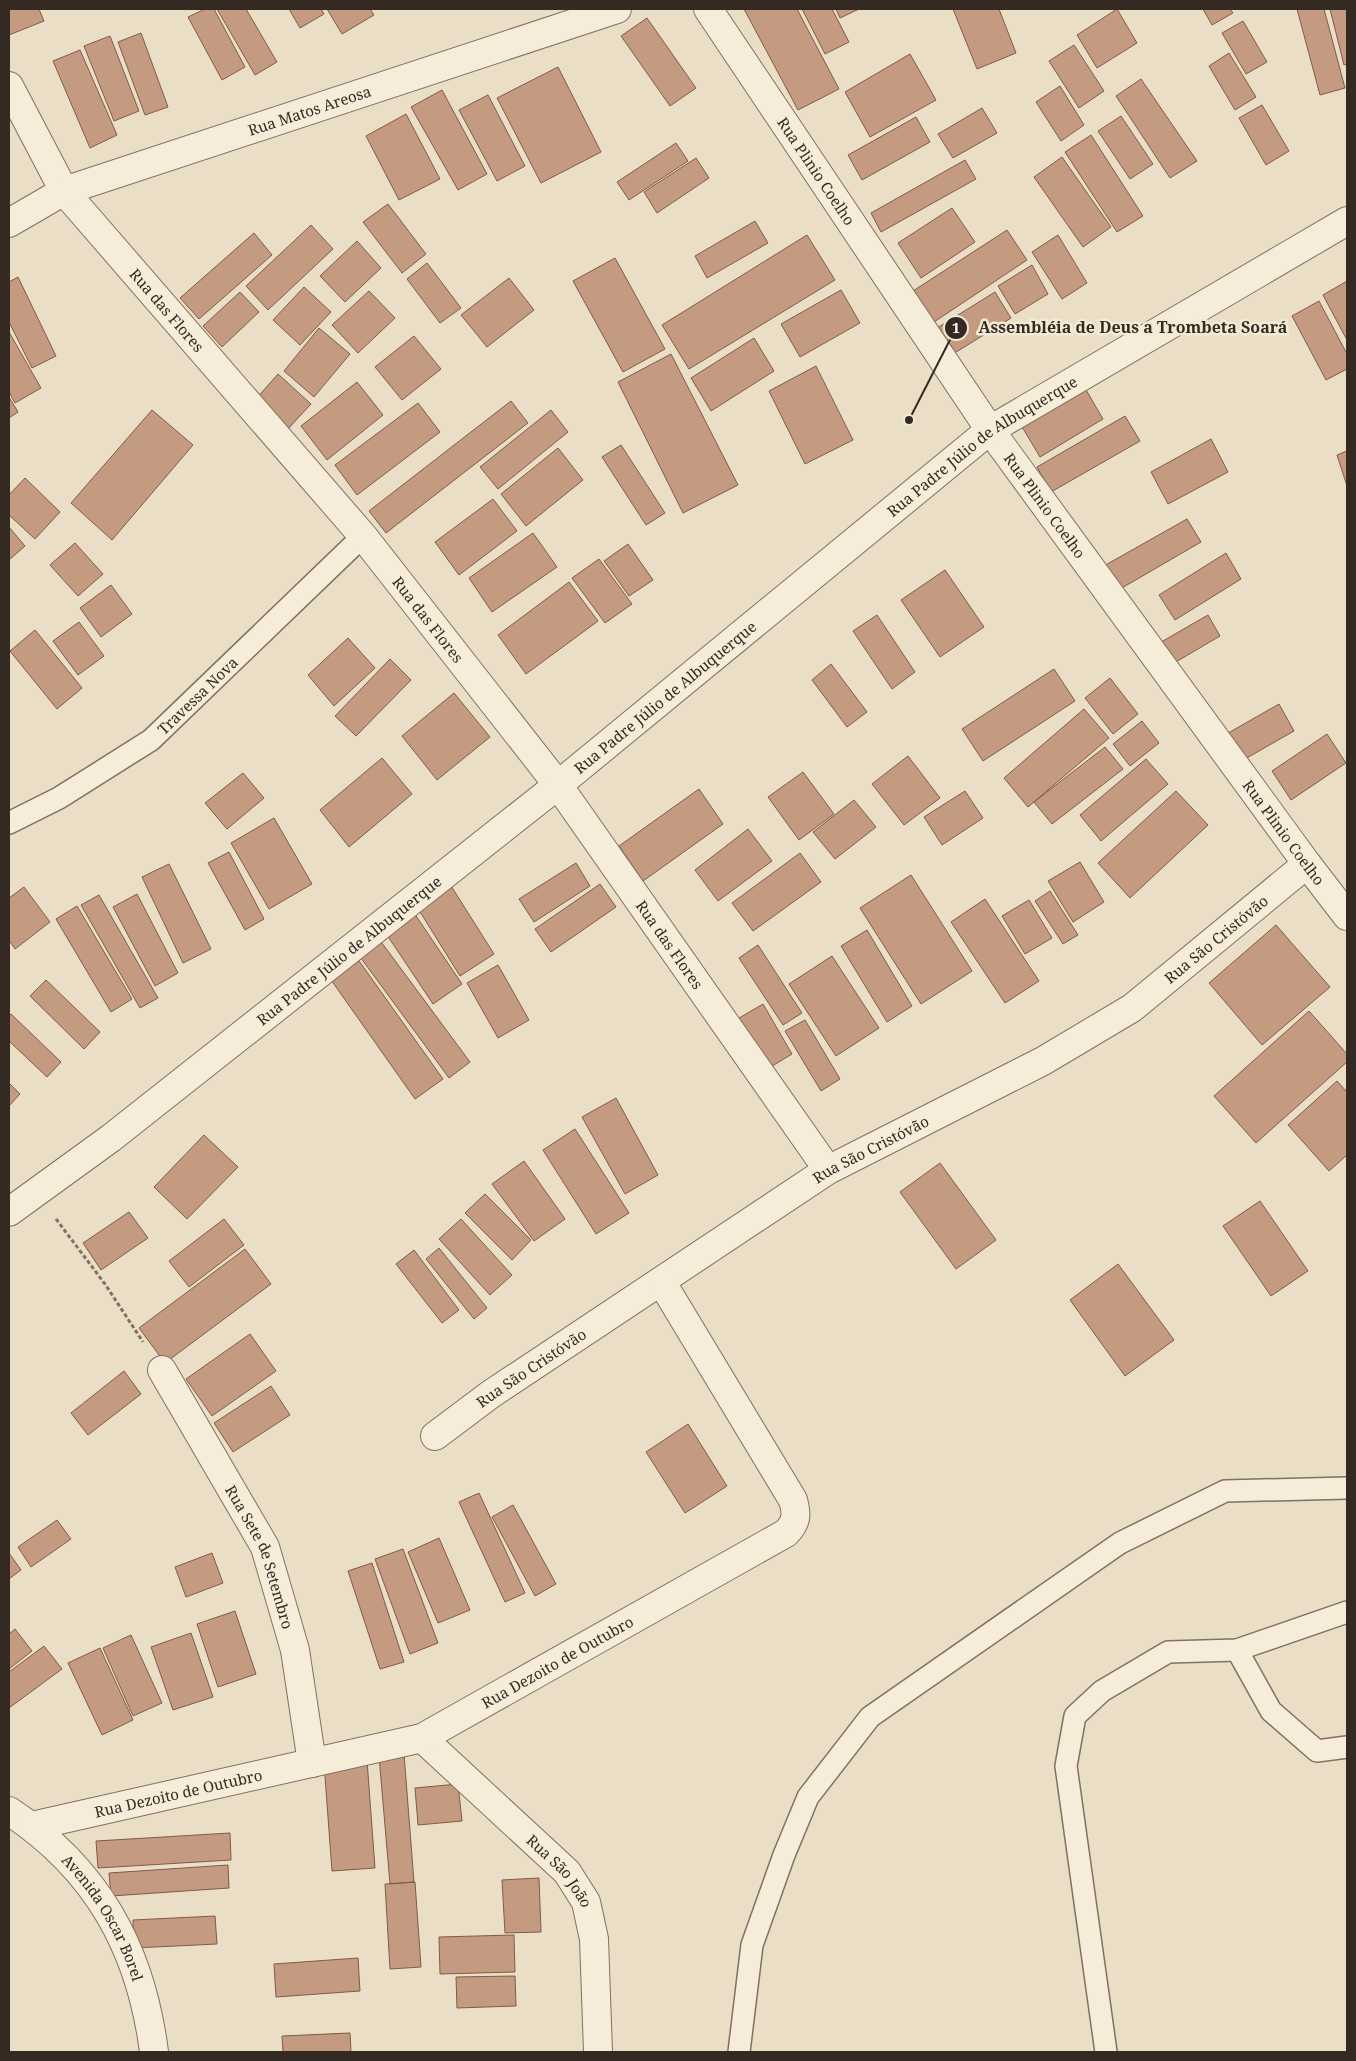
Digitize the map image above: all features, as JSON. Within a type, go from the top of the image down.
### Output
[{"type":"street","name":"Rua Matos Areosa","points":[[9,223],[64,192],[618,9]]},
{"type":"street","name":"Rua Plinio Coelho","points":[[708,9],[990,430],[1347,916]]},
{"type":"street","name":"Rua das Flores","points":[[9,86],[64,192],[363,536],[558,785],[828,1170]]},
{"type":"street","name":"Rua Padre Júlio de Albuquerque","points":[[9,1212],[118,1132],[558,785],[990,430],[1347,221]]},
{"type":"street","name":"Rua São Cristóvão","points":[[435,1436],[491,1394],[828,1170],[1043,1061],[1132,1008],[1307,864]]},
{"type":"street","name":"Rua Dezoito de Outubro","points":[[32,1826],[422,1738],[769,1542],[794,1525],[796,1512],[793,1500],[661,1281]]},
{"type":"street","name":"Rua Sete de Setembro","points":[[162,1370],[264,1547],[295,1650],[312,1763]]},
{"type":"street","name":"Rua São João","points":[[422,1738],[567,1872],[586,1902],[594,1939],[598,2052]]},
{"type":"street","name":"Avenida Oscar Borel","points":[[9,1811],[32,1826],[90,1885],[114,1921],[134,1963],[149,2012],[154,2052]]},
{"type":"lane","name":"Travessa Nova","points":[[9,823],[59,798],[151,740],[363,536]]},
{"type":"lane","points":[[739,2052],[752,1944],[784,1855],[808,1796],[870,1717],[1120,1544],[1225,1491],[1347,1488]]},
{"type":"lane","points":[[1106,2052],[1066,1766],[1075,1716],[1102,1691],[1168,1652],[1237,1650],[1347,1612]]},
{"type":"lane","points":[[1237,1650],[1271,1711],[1317,1751],[1347,1748]]},
{"type":"path","points":[[36,1192],[105,1284],[162,1370]]},
{"type":"building","points":[[9,9],[39,9],[44,21],[9,35]]},
{"type":"building","points":[[205,9],[214,9],[245,67],[222,80],[188,17]]},
{"type":"building","points":[[217,9],[246,9],[277,62],[255,75]]},
{"type":"building","points":[[289,9],[321,9],[324,14],[300,28]]},
{"type":"building","points":[[327,9],[370,9],[374,15],[342,34]]},
{"type":"building","points":[[744,9],[797,9],[839,89],[798,110]]},
{"type":"building","points":[[802,9],[832,9],[849,42],[825,54]]},
{"type":"building","points":[[836,9],[859,9],[840,18]]},
{"type":"building","points":[[953,9],[999,9],[1016,53],[977,69]]},
{"type":"building","points":[[1117,9],[1137,43],[1097,68],[1077,35]]},
{"type":"building","points":[[1203,9],[1230,9],[1233,13],[1212,25]]},
{"type":"building","points":[[1297,9],[1324,9],[1345,88],[1320,95]]},
{"type":"building","points":[[1330,9],[1347,9],[1347,64],[1344,65]]},
{"type":"building","points":[[647,18],[696,88],[670,106],[621,36]]},
{"type":"building","points":[[1243,21],[1267,62],[1246,74],[1222,33]]},
{"type":"building","points":[[141,33],[168,107],[145,115],[118,42]]},
{"type":"building","points":[[110,36],[139,111],[114,121],[84,46]]},
{"type":"building","points":[[1074,45],[1104,91],[1079,108],[1049,61]]},
{"type":"building","points":[[80,50],[117,135],[90,148],[53,61]]},
{"type":"building","points":[[1229,53],[1256,97],[1235,110],[1209,66]]},
{"type":"building","points":[[910,54],[936,100],[870,137],[845,92]]},
{"type":"building","points":[[558,67],[601,152],[541,183],[497,98]]},
{"type":"building","points":[[1141,79],[1197,161],[1170,178],[1116,96]]},
{"type":"building","points":[[1060,86],[1084,125],[1061,141],[1036,102]]},
{"type":"building","points":[[442,90],[487,174],[458,190],[411,107]]},
{"type":"building","points":[[488,95],[525,166],[497,181],[459,110]]},
{"type":"building","points":[[1262,105],[1289,151],[1266,165],[1239,118]]},
{"type":"building","points":[[982,108],[997,133],[953,158],[938,134]]},
{"type":"building","points":[[406,114],[440,179],[399,200],[366,136]]},
{"type":"building","points":[[1121,116],[1153,164],[1130,179],[1098,131]]},
{"type":"building","points":[[916,117],[930,142],[862,180],[848,155]]},
{"type":"building","points":[[1091,135],[1143,216],[1117,232],[1065,152]]},
{"type":"building","points":[[676,143],[688,161],[629,200],[617,182]]},
{"type":"building","points":[[1062,157],[1111,227],[1083,247],[1034,177]]},
{"type":"building","points":[[696,158],[709,178],[657,213],[644,192]]},
{"type":"building","points":[[965,160],[976,179],[881,232],[871,213]]},
{"type":"building","points":[[388,204],[426,254],[402,273],[363,222]]},
{"type":"building","points":[[952,208],[975,242],[921,278],[898,243]]},
{"type":"building","points":[[755,221],[768,243],[707,278],[695,256]]},
{"type":"building","points":[[311,225],[333,249],[268,310],[246,286]]},
{"type":"building","points":[[1007,230],[1027,260],[934,322],[913,291]]},
{"type":"building","points":[[254,233],[272,255],[199,319],[180,298]]},
{"type":"building","points":[[807,235],[835,280],[689,369],[662,325]]},
{"type":"building","points":[[1058,235],[1087,283],[1062,299],[1032,252]]},
{"type":"building","points":[[357,241],[381,268],[345,302],[320,276]]},
{"type":"building","points":[[615,258],[665,349],[623,372],[573,281]]},
{"type":"building","points":[[427,263],[461,308],[440,323],[407,279]]},
{"type":"building","points":[[1032,265],[1048,294],[1015,314],[998,286]]},
{"type":"building","points":[[18,277],[56,356],[32,368],[9,322],[9,282]]},
{"type":"building","points":[[509,278],[534,310],[487,347],[461,315]]},
{"type":"building","points":[[1347,281],[1347,340],[1323,295]]},
{"type":"building","points":[[304,287],[331,312],[300,345],[273,320]]},
{"type":"building","points":[[841,290],[860,323],[800,357],[781,324]]},
{"type":"building","points":[[369,291],[395,318],[358,353],[332,325]]},
{"type":"building","points":[[240,292],[259,312],[222,347],[203,326]]},
{"type":"building","points":[[995,292],[1011,318],[953,354],[937,328]]},
{"type":"building","points":[[1319,301],[1347,354],[1347,369],[1326,380],[1292,316]]},
{"type":"building","points":[[319,328],[350,354],[314,397],[284,371]]},
{"type":"building","points":[[9,332],[41,388],[15,403],[9,392]]},
{"type":"building","points":[[414,336],[441,369],[402,400],[375,367]]},
{"type":"building","points":[[754,338],[774,371],[711,411],[691,378]]},
{"type":"building","points":[[671,354],[738,485],[683,513],[618,382]]},
{"type":"building","points":[[816,366],[853,440],[805,464],[769,391]]},
{"type":"building","points":[[278,374],[311,404],[287,430],[255,400]]},
{"type":"building","points":[[357,382],[383,415],[327,460],[301,426]]},
{"type":"building","points":[[1082,383],[1103,419],[1040,457],[1018,420]]},
{"type":"building","points":[[9,397],[18,412],[9,418]]},
{"type":"building","points":[[511,401],[528,423],[386,533],[369,511]]},
{"type":"building","points":[[418,403],[440,432],[357,495],[335,465]]},
{"type":"building","points":[[152,410],[193,445],[112,540],[71,503]]},
{"type":"building","points":[[551,410],[568,432],[498,489],[480,467]]},
{"type":"building","points":[[1125,416],[1140,441],[1051,492],[1037,467]]},
{"type":"building","points":[[1211,439],[1228,472],[1168,504],[1151,472]]},
{"type":"building","points":[[621,445],[665,513],[646,525],[602,457]]},
{"type":"building","points":[[558,448],[583,480],[526,526],[501,494]]},
{"type":"building","points":[[1347,451],[1347,486],[1337,455]]},
{"type":"building","points":[[25,478],[60,512],[35,539],[9,515],[9,495]]},
{"type":"building","points":[[493,499],[517,531],[459,575],[435,542]]},
{"type":"building","points":[[1187,519],[1201,542],[1115,592],[1102,567]]},
{"type":"building","points":[[9,527],[25,546],[9,560]]},
{"type":"building","points":[[533,533],[557,567],[492,612],[469,578]]},
{"type":"building","points":[[75,543],[103,574],[78,596],[50,565]]},
{"type":"building","points":[[628,544],[653,580],[629,596],[604,561]]},
{"type":"building","points":[[1226,553],[1241,579],[1175,620],[1159,595]]},
{"type":"building","points":[[599,559],[632,604],[605,623],[572,578]]},
{"type":"building","points":[[945,570],[984,627],[940,657],[901,600]]},
{"type":"building","points":[[569,582],[598,621],[526,674],[498,635]]},
{"type":"building","points":[[111,585],[132,614],[101,637],[80,608]]},
{"type":"building","points":[[877,615],[915,672],[892,689],[853,631]]},
{"type":"building","points":[[1208,615],[1220,636],[1169,666],[1156,645]]},
{"type":"building","points":[[79,622],[104,656],[78,675],[53,641]]},
{"type":"building","points":[[35,630],[82,688],[57,709],[10,651]]},
{"type":"building","points":[[348,638],[375,668],[334,706],[308,675]]},
{"type":"building","points":[[390,659],[411,680],[356,736],[335,716]]},
{"type":"building","points":[[831,664],[867,712],[847,727],[812,680]]},
{"type":"building","points":[[1054,669],[1075,701],[983,761],[962,729]]},
{"type":"building","points":[[1110,678],[1138,714],[1113,734],[1085,698]]},
{"type":"building","points":[[454,693],[490,737],[437,780],[402,736]]},
{"type":"building","points":[[1279,704],[1294,731],[1238,763],[1223,736]]},
{"type":"building","points":[[1084,709],[1109,738],[1028,807],[1004,778]]},
{"type":"building","points":[[1142,721],[1159,743],[1130,766],[1113,744]]},
{"type":"building","points":[[1327,734],[1346,763],[1291,800],[1272,771]]},
{"type":"building","points":[[1105,747],[1123,769],[1052,824],[1034,802]]},
{"type":"building","points":[[908,756],[940,798],[904,825],[872,784]]},
{"type":"building","points":[[382,758],[412,794],[349,847],[320,810]]},
{"type":"building","points":[[1146,759],[1168,784],[1101,841],[1080,815]]},
{"type":"building","points":[[803,772],[834,814],[799,840],[768,797]]},
{"type":"building","points":[[243,773],[264,798],[227,829],[205,803]]},
{"type":"building","points":[[699,789],[723,824],[643,881],[619,846]]},
{"type":"building","points":[[965,791],[983,818],[942,845],[924,817]]},
{"type":"building","points":[[1176,791],[1208,825],[1130,898],[1098,863]]},
{"type":"building","points":[[854,800],[876,827],[835,859],[813,832]]},
{"type":"building","points":[[274,818],[312,884],[269,909],[231,843]]},
{"type":"building","points":[[748,829],[772,861],[718,901],[695,870]]},
{"type":"building","points":[[229,852],[264,919],[245,930],[208,863]]},
{"type":"building","points":[[800,853],[821,882],[753,931],[732,903]]},
{"type":"building","points":[[1080,862],[1104,902],[1073,922],[1048,881]]},
{"type":"building","points":[[576,863],[590,886],[534,922],[519,899]]},
{"type":"building","points":[[169,864],[211,949],[183,963],[142,877]]},
{"type":"building","points":[[911,875],[972,971],[921,1004],[860,908]]},
{"type":"building","points":[[446,878],[494,954],[460,976],[412,899]]},
{"type":"building","points":[[600,884],[616,907],[551,952],[535,929]]},
{"type":"building","points":[[24,887],[50,922],[15,949],[9,940],[9,898]]},
{"type":"building","points":[[1050,891],[1078,935],[1063,944],[1035,901]]},
{"type":"building","points":[[137,894],[178,973],[155,986],[113,907]]},
{"type":"building","points":[[99,895],[158,998],[140,1008],[81,905]]},
{"type":"building","points":[[985,899],[1039,981],[1005,1003],[951,922]]},
{"type":"building","points":[[1029,900],[1052,938],[1025,954],[1002,916]]},
{"type":"building","points":[[77,906],[132,999],[111,1012],[56,919]]},
{"type":"building","points":[[410,907],[462,984],[433,1004],[381,926]]},
{"type":"building","points":[[1276,925],[1330,987],[1262,1045],[1209,983]]},
{"type":"building","points":[[867,930],[912,1006],[887,1022],[841,946]]},
{"type":"building","points":[[376,935],[470,1062],[449,1078],[355,950]]},
{"type":"building","points":[[758,945],[802,1013],[783,1025],[739,958]]},
{"type":"building","points":[[832,956],[879,1028],[836,1056],[789,984]]},
{"type":"building","points":[[357,958],[443,1079],[415,1099],[329,977]]},
{"type":"building","points":[[498,965],[529,1020],[498,1038],[467,983]]},
{"type":"building","points":[[46,980],[100,1032],[84,1049],[30,996]]},
{"type":"building","points":[[763,1004],[792,1054],[764,1071],[734,1021]]},
{"type":"building","points":[[1309,1011],[1347,1054],[1347,1062],[1256,1143],[1214,1096]]},
{"type":"building","points":[[11,1014],[61,1062],[47,1077],[9,1041],[9,1016]]},
{"type":"building","points":[[805,1020],[840,1079],[821,1091],[785,1031]]},
{"type":"building","points":[[1337,1081],[1347,1092],[1347,1155],[1329,1171],[1288,1125]]},
{"type":"building","points":[[9,1083],[20,1094],[9,1106]]},
{"type":"building","points":[[616,1098],[658,1175],[625,1194],[582,1117]]},
{"type":"building","points":[[575,1129],[629,1213],[596,1234],[543,1150]]},
{"type":"building","points":[[204,1135],[238,1167],[187,1219],[154,1187]]},
{"type":"building","points":[[524,1161],[565,1219],[534,1241],[492,1184]]},
{"type":"building","points":[[940,1163],[996,1240],[956,1269],[900,1192]]},
{"type":"building","points":[[485,1194],[531,1240],[512,1260],[465,1213]]},
{"type":"building","points":[[1260,1201],[1308,1271],[1271,1296],[1223,1226]]},
{"type":"building","points":[[129,1212],[148,1238],[101,1270],[83,1243]]},
{"type":"building","points":[[224,1219],[244,1245],[189,1287],[169,1261]]},
{"type":"building","points":[[461,1219],[512,1275],[490,1295],[439,1239]]},
{"type":"building","points":[[439,1248],[487,1308],[474,1319],[426,1259]]},
{"type":"building","points":[[245,1249],[271,1284],[165,1363],[139,1328]]},
{"type":"building","points":[[414,1250],[459,1310],[442,1323],[396,1264]]},
{"type":"building","points":[[1118,1264],[1174,1340],[1125,1376],[1070,1300]]},
{"type":"building","points":[[250,1334],[276,1371],[212,1416],[186,1379]]},
{"type":"building","points":[[124,1371],[141,1394],[88,1435],[71,1413]]},
{"type":"building","points":[[271,1386],[290,1415],[233,1452],[214,1423]]},
{"type":"building","points":[[688,1424],[727,1486],[685,1513],[646,1452]]},
{"type":"building","points":[[479,1493],[525,1593],[505,1602],[459,1502]]},
{"type":"building","points":[[513,1505],[556,1584],[535,1596],[492,1517]]},
{"type":"building","points":[[57,1520],[71,1539],[31,1567],[18,1547]]},
{"type":"building","points":[[439,1538],[470,1610],[438,1623],[408,1552]]},
{"type":"building","points":[[403,1549],[438,1643],[410,1654],[375,1559]]},
{"type":"building","points":[[9,1553],[21,1570],[9,1579]]},
{"type":"building","points":[[212,1553],[223,1583],[186,1597],[175,1567]]},
{"type":"building","points":[[372,1563],[404,1662],[380,1669],[348,1571]]},
{"type":"building","points":[[235,1611],[256,1674],[218,1687],[197,1624]]},
{"type":"building","points":[[15,1629],[32,1651],[9,1669],[9,1634]]},
{"type":"building","points":[[191,1633],[213,1697],[173,1710],[151,1647]]},
{"type":"building","points":[[131,1635],[162,1703],[133,1716],[103,1648]]},
{"type":"building","points":[[44,1646],[62,1669],[9,1708],[9,1672]]},
{"type":"building","points":[[100,1648],[133,1720],[102,1735],[68,1663]]},
{"type":"building","points":[[404,1754],[414,1882],[390,1884],[379,1756]]},
{"type":"building","points":[[367,1760],[375,1868],[332,1871],[324,1763]]},
{"type":"building","points":[[458,1784],[462,1821],[418,1825],[415,1788]]},
{"type":"building","points":[[230,1833],[231,1860],[98,1868],[96,1841]]},
{"type":"building","points":[[228,1865],[229,1888],[111,1896],[109,1873]]},
{"type":"building","points":[[539,1878],[541,1932],[505,1933],[502,1880]]},
{"type":"building","points":[[415,1882],[421,1967],[390,1969],[385,1884]]},
{"type":"building","points":[[215,1916],[217,1944],[134,1948],[133,1920]]},
{"type":"building","points":[[514,1935],[515,1972],[440,1974],[439,1937]]},
{"type":"building","points":[[358,1958],[360,1991],[276,1997],[274,1964]]},
{"type":"building","points":[[515,1976],[516,2006],[457,2008],[456,1977]]},
{"type":"building","points":[[350,2033],[351,2052],[283,2052],[282,2036]]},
{"type":"place","name":"Assembléia de Deus a Trombeta Soará","points":[[909,420]]}]
